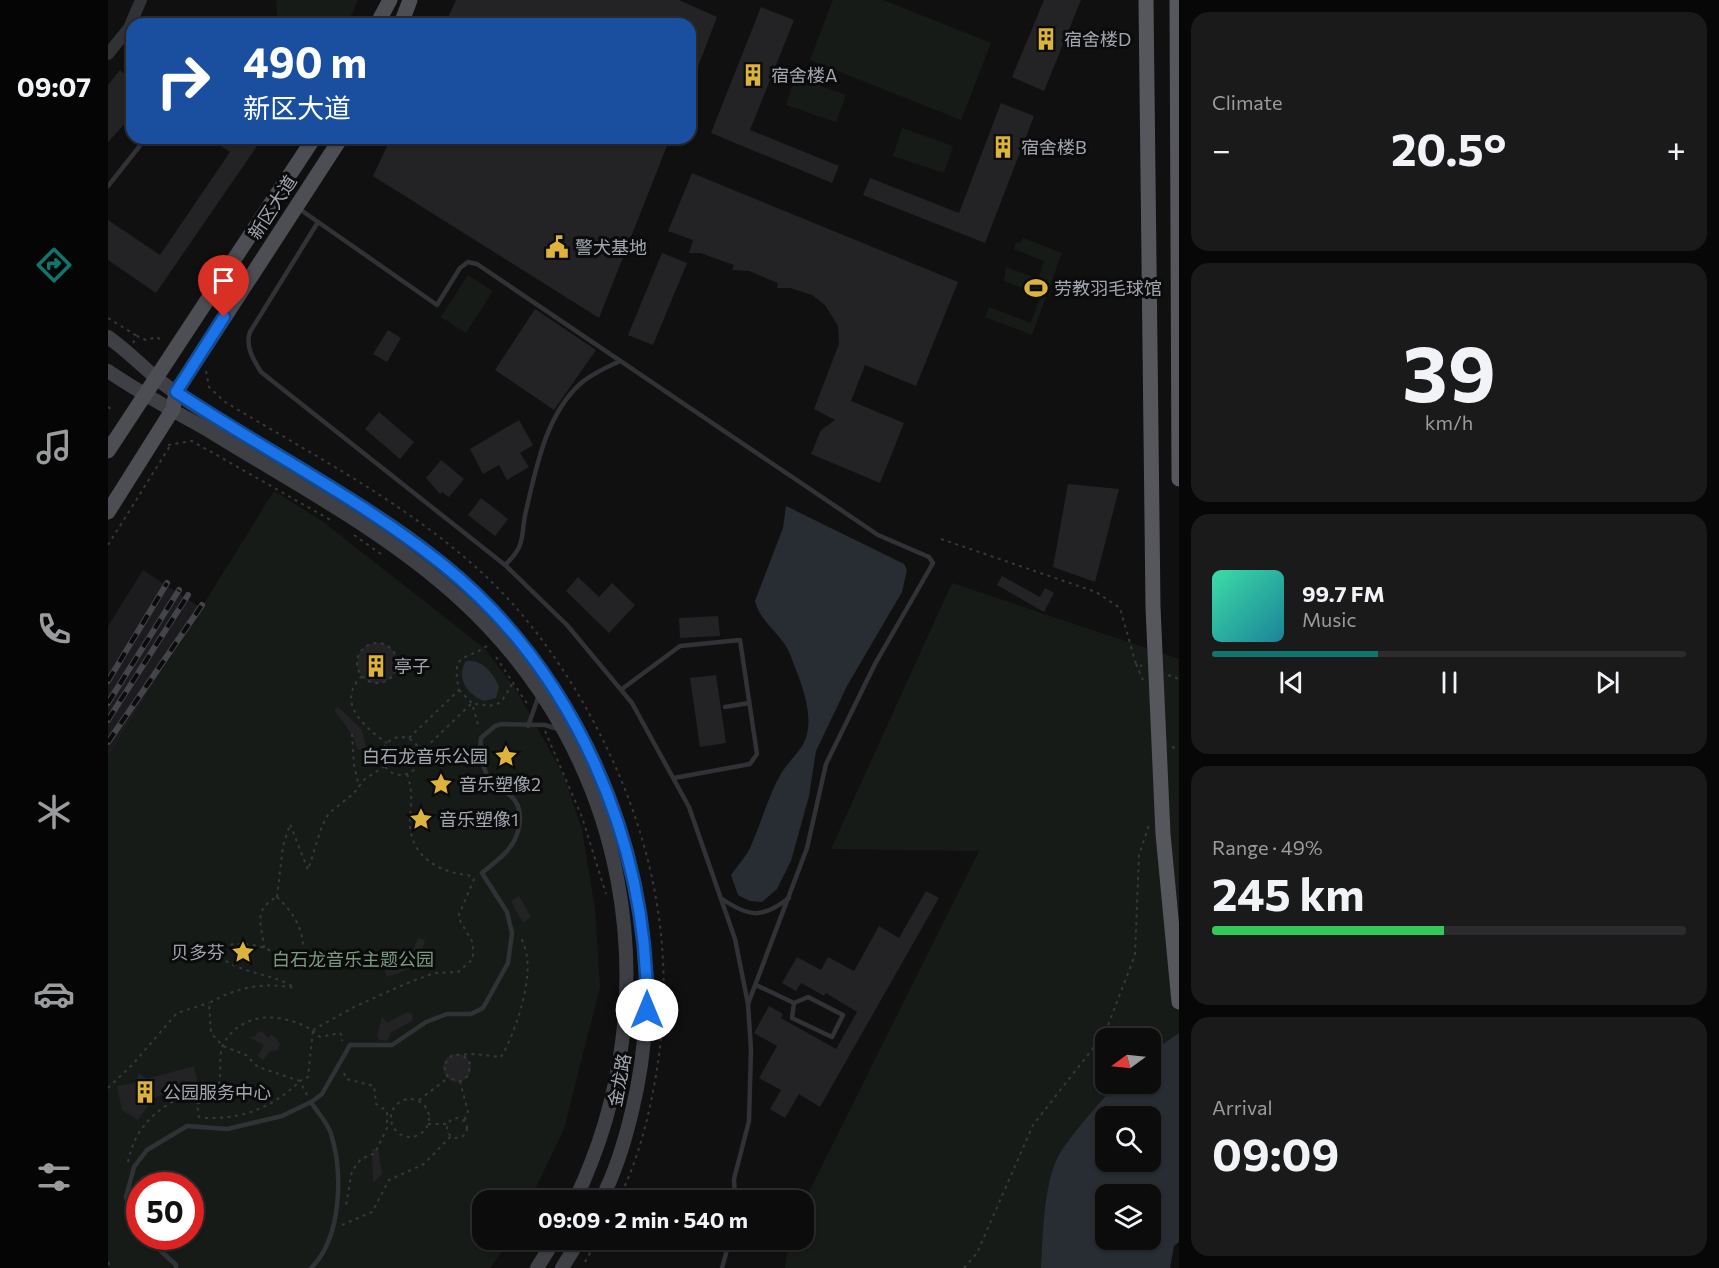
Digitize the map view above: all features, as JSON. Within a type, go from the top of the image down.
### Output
[{"type":"highway","points":[[1146,0],[1153,607],[1163,834],[1179,1002]]},
{"type":"highway","points":[[1177,0],[1179,479]]},
{"type":"main road","points":[[380,18],[390,0]]},
{"type":"main road","points":[[403,18],[410,0]]},
{"type":"main road","name":"新区大道","points":[[108,452],[143,395],[310,144]]},
{"type":"main road","name":"新区大道","points":[[108,512],[173,409],[176,392],[336,144]]},
{"type":"main road","name":"金龙路","points":[[108,337],[176,392],[382,522],[442,564],[470,588],[524,648],[563,704],[601,776],[624,843],[639,907],[647,973],[645,1041],[637,1090],[618,1159],[605,1190]]},
{"type":"main road","name":"金龙路","points":[[108,371],[143,395],[173,409],[417,563],[462,600],[488,626],[537,687],[565,734],[593,795],[615,862],[627,938],[627,1008],[616,1084],[601,1139],[579,1190]]},
{"type":"main road","points":[[537,1268],[548,1250]]},
{"type":"main road","points":[[562,1268],[573,1250]]},
{"type":"street","points":[[133,18],[141,0]]},
{"type":"street","points":[[108,54],[126,32]]},
{"type":"lane","points":[[108,186],[141,144]]},
{"type":"lane","points":[[295,207],[436,305],[460,268],[468,262],[477,264],[878,535],[929,557],[933,563],[875,664],[825,764],[807,848],[748,1004]]},
{"type":"lane","points":[[318,222],[250,332],[248,338],[252,357],[261,372],[505,565],[567,625],[632,703],[674,778],[705,848],[735,939],[748,1004],[751,1049],[749,1121],[734,1179],[735,1190]]},
{"type":"lane","points":[[505,565],[523,543],[524,520],[540,454],[563,407],[580,385],[620,360]]},
{"type":"lane","points":[[622,690],[680,646],[740,640],[757,754],[750,764],[674,778]]},
{"type":"lane","points":[[528,726],[538,701],[537,687]]},
{"type":"lane","points":[[725,706],[749,703]]},
{"type":"lane","points":[[133,1172],[147,1150],[187,1126],[227,1129],[282,1116],[311,1102],[321,1094],[350,1045],[392,1045],[426,1022],[447,1014],[471,1014],[483,1008],[508,963],[512,933],[507,912],[482,873],[507,852],[519,833],[519,812],[512,797],[492,782],[486,772],[481,758],[481,738],[495,726],[545,725],[565,734]]},
{"type":"lane","points":[[722,899],[741,912],[752,914],[777,907],[790,897]]},
{"type":"lane","points":[[756,985],[794,1003],[808,997],[843,1015],[832,1037],[792,1018],[794,1003]]},
{"type":"lane","points":[[311,1102],[330,1131],[340,1185],[331,1228],[323,1251],[311,1268]]},
{"type":"lane","points":[[161,1250],[177,1264],[176,1268]]},
{"type":"lane","points":[[722,1268],[727,1250]]},
{"type":"path","points":[[108,318],[146,340],[157,337],[162,340]]},
{"type":"path","points":[[133,343],[137,336]]},
{"type":"path","points":[[203,369],[209,387],[225,402],[371,490],[422,524],[480,570],[502,592],[556,658],[617,768],[636,818],[654,882],[663,940],[666,1002],[660,1054],[648,1117],[622,1190]]},
{"type":"path","points":[[192,441],[195,436]]},
{"type":"path","points":[[108,545],[169,445],[184,441],[192,441],[340,526]]},
{"type":"path","points":[[350,532],[389,559]]},
{"type":"path","points":[[941,539],[1096,592],[1120,608],[1136,664],[1146,668]]},
{"type":"path","points":[[480,639],[524,700],[532,707]]},
{"type":"path","points":[[384,645],[393,653],[395,671],[387,680],[373,683],[362,676],[357,663],[358,657],[366,647],[384,645]]},
{"type":"path","points":[[481,738],[472,703],[459,690],[456,672],[459,660],[487,646]]},
{"type":"path","points":[[1168,675],[1179,679]]},
{"type":"path","points":[[362,676],[353,685],[350,695],[356,714],[373,733],[387,743]]},
{"type":"path","points":[[472,703],[490,707],[500,703],[507,697],[513,682]]},
{"type":"path","points":[[409,738],[459,690]]},
{"type":"path","points":[[420,753],[409,738],[396,737],[387,743],[382,754],[385,766],[394,774],[407,774],[417,766],[420,753],[472,703]]},
{"type":"path","points":[[544,730],[548,744],[567,778],[582,817],[608,903]]},
{"type":"path","points":[[352,734],[354,765],[359,787]]},
{"type":"path","points":[[1169,757],[1172,746],[1179,749]]},
{"type":"path","points":[[277,897],[283,846],[286,830],[290,824],[308,870],[322,826],[329,813],[385,766]]},
{"type":"path","points":[[407,774],[412,793],[410,822],[418,852],[433,865],[455,874],[476,876],[482,873]]},
{"type":"path","points":[[964,1268],[977,1253],[1033,1125],[1105,1033],[1136,955],[1139,855],[1149,822]]},
{"type":"path","points":[[313,1030],[354,1007],[405,984],[434,974],[458,972],[473,959],[472,944],[458,917],[476,876]]},
{"type":"path","points":[[108,1088],[132,1065],[177,1013],[209,1003],[225,993],[264,985],[296,988],[283,979],[238,967],[224,960],[218,951],[226,945],[264,948],[273,955],[286,957],[298,955],[303,951],[304,941],[295,918],[277,897]]},
{"type":"path","points":[[264,948],[260,915],[265,903],[277,897]]},
{"type":"path","points":[[278,908],[280,900]]},
{"type":"path","points":[[284,952],[286,957]]},
{"type":"path","points":[[209,1003],[211,1033],[223,1046],[246,1055],[258,1067],[300,1081],[311,1102]]},
{"type":"path","points":[[197,1104],[209,1099],[217,1090],[223,1046],[236,1029],[251,1018],[284,1019],[313,1030],[320,1037],[340,1033],[344,1038],[340,1046]]},
{"type":"path","points":[[126,1170],[131,1148],[141,1127],[156,1112],[177,1099],[194,1092],[199,1118],[229,1118],[268,1106],[284,1097],[300,1081],[308,1077],[313,1030]]},
{"type":"path","points":[[448,1078],[444,1069],[446,1060],[452,1055],[464,1056],[475,1053],[501,1058]]},
{"type":"path","points":[[460,1081],[470,1072],[470,1064],[464,1056]]},
{"type":"path","points":[[340,1063],[346,1079],[374,1086],[376,1104],[387,1111],[387,1128],[375,1153],[361,1159],[352,1171],[342,1226],[372,1212],[389,1180],[424,1164],[451,1136]]},
{"type":"path","points":[[448,1078],[460,1081]]},
{"type":"path","points":[[419,1101],[448,1078]]},
{"type":"path","points":[[451,1136],[457,1138],[464,1136],[467,1130],[464,1121],[468,1112],[460,1081]]},
{"type":"path","points":[[407,1098],[419,1101],[428,1111],[428,1124],[420,1134],[413,1137],[400,1135],[392,1125],[391,1113],[397,1103],[407,1098]]},
{"type":"path","points":[[428,1124],[448,1124],[455,1119],[464,1121]]},
{"type":"path","points":[[448,1124],[451,1136]]},
{"type":"path","points":[[585,1262],[592,1250]]},
{"type":"path","points":[[108,1262],[111,1268]]},
{"type":"shaded area","points":[[786,506],[904,564],[907,570],[902,592],[847,686],[816,751],[809,796],[791,861],[777,889],[762,902],[750,901],[738,895],[731,875],[750,848],[777,781],[803,744],[808,724],[807,704],[790,654],[782,640],[761,615],[755,601],[783,528]]},
{"type":"shaded area","points":[[143,570],[201,608],[108,758],[108,626]]},
{"type":"shaded area","points":[[466,661],[477,662],[490,672],[499,687],[496,698],[484,701],[468,690],[462,674]]},
{"type":"shaded area","points":[[1179,1033],[1179,1242],[1174,1246],[1170,1268],[1041,1268],[1046,1201],[1055,1163],[1066,1145],[1095,1109],[1095,1172],[1161,1172],[1161,1106],[1097,1106],[1108,1094],[1161,1094],[1161,1045]]},
{"type":"green space","points":[[276,0],[358,0],[350,18],[278,18]]},
{"type":"green space","points":[[833,0],[883,0],[991,43],[961,120],[810,60]]},
{"type":"green space","points":[[795,77],[846,95],[836,122],[786,105]]},
{"type":"green space","points":[[902,128],[953,146],[944,173],[893,156]]},
{"type":"green space","name":"劳教羽毛球馆","points":[[1023,238],[1062,253],[1032,335],[985,317],[989,307],[1031,323],[1041,295],[1004,281],[1006,267],[1038,279],[1044,261],[1014,249],[1016,242],[1020,243]]},
{"type":"green space","points":[[468,275],[493,291],[466,333],[441,317]]},
{"type":"green space","name":"白石龙音乐主题公园","points":[[274,491],[322,521],[484,648],[515,688],[564,776],[582,830],[595,909],[600,987],[564,1129],[535,1190],[472,1190],[472,1250],[503,1250],[490,1268],[108,1268],[108,758]]},
{"type":"green space","points":[[952,583],[1179,659],[1179,1033],[1161,1045],[1161,1028],[1095,1028],[1095,1094],[1108,1094],[1095,1106],[1074,1133],[1055,1163],[1046,1201],[1041,1268],[785,1268],[787,1250],[814,1250],[814,1190],[810,1190],[979,851],[831,849]]},
{"type":"building","points":[[456,0],[679,0],[717,17],[696,72],[696,18],[448,18]]},
{"type":"building","name":"宿舍楼D","points":[[1044,0],[1081,0],[1044,91],[1012,77]]},
{"type":"building","name":"宿舍楼A","points":[[761,7],[794,20],[750,130],[839,166],[832,183],[711,133]]},
{"type":"building","points":[[126,69],[126,122],[108,142],[108,85],[120,70],[123,73]]},
{"type":"building","name":"宿舍楼B","points":[[1001,103],[1034,116],[985,243],[863,195],[870,178],[959,213]]},
{"type":"building","points":[[218,144],[254,144],[257,146],[156,293],[108,260],[108,220],[160,255],[230,152]]},
{"type":"building","name":"警犬基地","points":[[388,144],[668,144],[599,318],[373,176]]},
{"type":"building","points":[[692,173],[958,282],[916,386],[865,365],[851,401],[904,423],[880,483],[811,454],[821,430],[835,420],[814,409],[839,344],[838,326],[825,305],[812,295],[790,288],[777,288],[778,283],[749,271],[732,270],[734,265],[700,253],[689,253],[693,240],[668,231]]},
{"type":"building","points":[[662,253],[687,263],[653,345],[628,335]]},
{"type":"building","points":[[535,309],[596,350],[554,410],[495,370]]},
{"type":"building","points":[[388,330],[401,338],[387,362],[373,354]]},
{"type":"building","points":[[379,412],[414,442],[400,459],[365,429]]},
{"type":"building","points":[[519,420],[533,445],[520,453],[529,467],[507,480],[499,465],[483,474],[470,449]]},
{"type":"building","points":[[441,460],[464,479],[449,497],[442,492],[440,494],[426,478]]},
{"type":"building","points":[[1068,484],[1119,489],[1095,582],[1053,567]]},
{"type":"building","points":[[481,498],[508,519],[495,536],[468,515]]},
{"type":"building","points":[[1002,576],[1040,597],[1045,588],[1054,593],[1044,612],[997,585]]},
{"type":"building","points":[[578,577],[599,597],[612,583],[635,605],[609,633],[566,591]]},
{"type":"building","points":[[718,616],[720,636],[680,638],[679,618]]},
{"type":"building","points":[[377,643],[391,649],[397,663],[391,677],[377,683],[363,677],[357,663],[363,649]]},
{"type":"building","points":[[716,675],[726,743],[700,747],[690,678]]},
{"type":"building","points":[[338,707],[362,730],[366,748],[358,750],[352,734],[334,710]]},
{"type":"building","points":[[926,891],[939,898],[820,1107],[799,1094],[785,1118],[770,1109],[781,1090],[759,1078],[777,1046],[754,1033],[769,1006],[783,1014],[781,1018],[836,1049],[857,1012],[826,993],[824,996],[801,983],[796,991],[782,983],[797,957],[821,970],[828,957],[854,971],[879,926],[899,938]]},
{"type":"building","points":[[519,896],[531,917],[523,923],[511,901]]},
{"type":"building","points":[[418,938],[425,940],[417,966],[387,977],[385,971],[410,959]]},
{"type":"building","points":[[407,1012],[412,1014],[413,1020],[391,1032],[387,1041],[379,1040],[377,1036],[382,1017],[387,1023]]},
{"type":"building","points":[[262,1031],[268,1038],[271,1035],[275,1037],[280,1044],[278,1050],[269,1052],[263,1060],[258,1056],[264,1045],[249,1037],[255,1037]]},
{"type":"building","points":[[457,1054],[467,1058],[471,1068],[467,1078],[457,1082],[447,1078],[443,1068],[447,1058]]},
{"type":"building","name":"公园服务中心","points":[[194,1066],[198,1084],[153,1098],[138,1120],[122,1110],[117,1086],[135,1083],[139,1073],[147,1079]]},
{"type":"building","points":[[372,1149],[378,1149],[382,1174],[373,1183]]},
{"type":"railway","points":[[108,681],[167,583]]},
{"type":"railway","points":[[108,703],[179,590]]},
{"type":"railway","points":[[108,720],[188,595]]},
{"type":"railway","points":[[108,742],[202,605]]},
{"type":"place","name":"宿舍楼D","points":[[1046,39]]},
{"type":"place","name":"宿舍楼A","points":[[753,75]]},
{"type":"place","name":"宿舍楼B","points":[[1003,147]]},
{"type":"place","name":"警犬基地","points":[[557,247]]},
{"type":"place","name":"劳教羽毛球馆","points":[[1036,288]]},
{"type":"place","name":"亭子","points":[[376,666]]},
{"type":"place","name":"白石龙音乐公园","points":[[506,756]]},
{"type":"place","name":"音乐塑像2","points":[[441,784]]},
{"type":"place","name":"音乐塑像1","points":[[421,819]]},
{"type":"place","name":"贝多芬","points":[[243,952]]},
{"type":"place","name":"公园服务中心","points":[[145,1092]]},
{"type":"route","points":[[224,317],[176,392],[382,522],[442,564],[470,588],[524,648],[569,713],[601,776],[624,843],[636,892],[644,941],[647,1010]]}]
